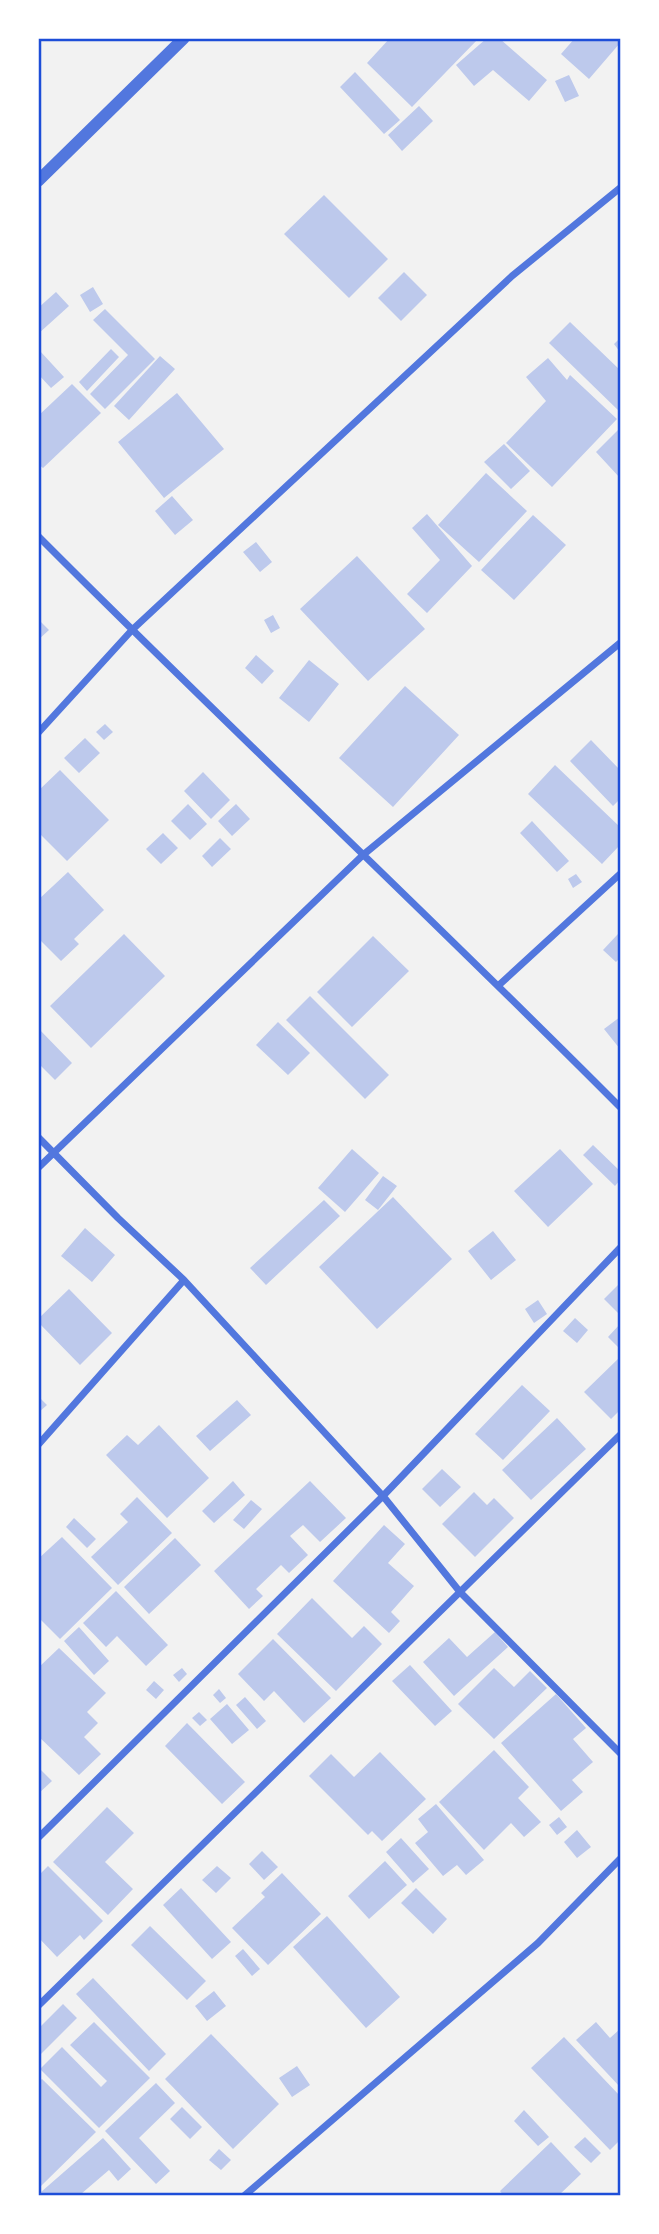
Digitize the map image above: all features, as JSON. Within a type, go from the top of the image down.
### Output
[{"type":"street","points":[[38,181],[184,38]]},
{"type":"street","points":[[38,733],[132,630],[512,276],[621,188]]},
{"type":"street","points":[[38,536],[621,1107]]},
{"type":"street","points":[[38,1168],[363,855],[621,643]]},
{"type":"street","points":[[499,985],[621,874]]},
{"type":"street","points":[[38,1137],[184,1280],[383,1496],[460,1592],[621,1753]]},
{"type":"street","points":[[38,1838],[383,1496],[621,1248]]},
{"type":"street","points":[[38,1445],[184,1280]]},
{"type":"street","points":[[38,2006],[621,1435]]},
{"type":"street","points":[[244,2196],[538,1943],[621,1859]]},
{"type":"building","points":[[390,38],[479,38],[412,107],[367,63]]},
{"type":"building","points":[[487,38],[499,38],[547,80],[529,101],[493,70],[474,86],[456,65]]},
{"type":"building","points":[[575,38],[618,38],[620,43],[589,79],[561,54]]},
{"type":"building","points":[[355,72],[400,120],[384,134],[340,87]]},
{"type":"building","points":[[569,75],[579,96],[565,102],[555,81]]},
{"type":"building","points":[[419,106],[433,121],[402,151],[388,135]]},
{"type":"building","points":[[324,195],[388,259],[349,298],[284,234]]},
{"type":"building","points":[[404,272],[427,295],[401,321],[378,298]]},
{"type":"building","points":[[93,287],[103,304],[90,312],[80,295]]},
{"type":"building","points":[[56,292],[69,306],[38,334],[38,308]]},
{"type":"building","points":[[105,309],[155,359],[105,409],[90,394],[128,355],[93,320]]},
{"type":"building","points":[[570,322],[620,370],[620,412],[549,343]]},
{"type":"building","points":[[620,338],[620,352],[614,344]]},
{"type":"building","points":[[111,349],[119,357],[87,391],[79,382]]},
{"type":"building","points":[[40,351],[64,377],[51,388],[38,374]]},
{"type":"building","points":[[160,356],[175,369],[129,420],[114,406]]},
{"type":"building","points":[[548,358],[567,380],[570,375],[617,419],[552,487],[506,443],[546,401],[526,377]]},
{"type":"building","points":[[72,384],[101,413],[43,468],[38,464],[38,416]]},
{"type":"building","points":[[177,393],[224,449],[164,498],[118,442]]},
{"type":"building","points":[[620,428],[620,478],[596,452]]},
{"type":"building","points":[[504,444],[530,471],[511,489],[484,462]]},
{"type":"building","points":[[486,473],[527,511],[479,562],[438,525]]},
{"type":"building","points":[[172,496],[193,520],[175,535],[155,511]]},
{"type":"building","points":[[427,514],[472,566],[427,613],[407,594],[440,560],[412,528]]},
{"type":"building","points":[[533,515],[566,545],[514,600],[481,570]]},
{"type":"building","points":[[256,542],[272,562],[260,572],[243,552]]},
{"type":"building","points":[[357,556],[425,629],[368,681],[300,609]]},
{"type":"building","points":[[273,615],[280,628],[271,633],[264,620]]},
{"type":"building","points":[[38,619],[49,630],[38,640]]},
{"type":"building","points":[[256,655],[274,671],[262,684],[245,668]]},
{"type":"building","points":[[309,660],[339,684],[309,722],[279,698]]},
{"type":"building","points":[[405,686],[459,735],[393,807],[339,758]]},
{"type":"building","points":[[105,724],[113,732],[104,740],[96,732]]},
{"type":"building","points":[[85,738],[100,753],[79,773],[64,758]]},
{"type":"building","points":[[591,740],[620,770],[620,799],[613,806],[570,761]]},
{"type":"building","points":[[555,765],[620,827],[620,845],[602,864],[528,794]]},
{"type":"building","points":[[60,770],[109,820],[67,861],[38,832],[38,791]]},
{"type":"building","points":[[203,772],[230,800],[211,819],[184,791]]},
{"type":"building","points":[[188,804],[207,824],[190,840],[171,821]]},
{"type":"building","points":[[236,804],[250,819],[232,836],[218,821]]},
{"type":"building","points":[[532,821],[569,861],[557,872],[520,833]]},
{"type":"building","points":[[163,833],[178,848],[161,864],[146,849]]},
{"type":"building","points":[[220,838],[231,849],[212,867],[202,856]]},
{"type":"building","points":[[68,872],[104,910],[74,939],[79,944],[61,961],[38,938],[38,900]]},
{"type":"building","points":[[576,874],[582,882],[573,888],[568,879]]},
{"type":"building","points":[[124,934],[165,976],[91,1048],[50,1006]]},
{"type":"building","points":[[618,934],[620,958],[616,962],[603,950]]},
{"type":"building","points":[[373,936],[409,971],[352,1027],[317,992]]},
{"type":"building","points":[[310,996],[389,1075],[365,1099],[286,1020]]},
{"type":"building","points":[[620,1017],[620,1049],[604,1029]]},
{"type":"building","points":[[278,1022],[310,1053],[288,1075],[256,1045]]},
{"type":"building","points":[[38,1028],[72,1063],[55,1080],[38,1063]]},
{"type":"building","points":[[593,1145],[620,1171],[620,1180],[615,1186],[583,1155]]},
{"type":"building","points":[[352,1149],[379,1173],[345,1212],[318,1188]]},
{"type":"building","points":[[560,1149],[593,1184],[548,1227],[514,1191]]},
{"type":"building","points":[[383,1176],[397,1186],[378,1210],[365,1200]]},
{"type":"building","points":[[393,1197],[452,1259],[377,1329],[319,1267]]},
{"type":"building","points":[[324,1200],[340,1216],[266,1285],[250,1268]]},
{"type":"building","points":[[85,1228],[115,1255],[92,1282],[61,1256]]},
{"type":"building","points":[[493,1231],[516,1260],[491,1280],[468,1251]]},
{"type":"building","points":[[620,1283],[620,1315],[604,1299]]},
{"type":"building","points":[[69,1289],[112,1333],[80,1365],[38,1322]]},
{"type":"building","points":[[538,1300],[547,1314],[534,1323],[525,1309]]},
{"type":"building","points":[[575,1318],[588,1330],[577,1343],[563,1331]]},
{"type":"building","points":[[620,1324],[620,1349],[608,1337]]},
{"type":"building","points":[[620,1357],[620,1410],[611,1419],[584,1392]]},
{"type":"building","points":[[522,1385],[550,1411],[503,1460],[475,1434]]},
{"type":"building","points":[[38,1396],[47,1405],[38,1413]]},
{"type":"building","points":[[237,1400],[251,1415],[210,1451],[196,1436]]},
{"type":"building","points":[[557,1418],[586,1449],[531,1500],[502,1470]]},
{"type":"building","points":[[159,1425],[209,1478],[167,1518],[106,1455],[127,1435],[138,1445]]},
{"type":"building","points":[[442,1469],[461,1487],[440,1507],[422,1489]]},
{"type":"building","points":[[233,1481],[245,1495],[214,1523],[202,1511]]},
{"type":"building","points":[[310,1481],[346,1518],[320,1542],[303,1525],[290,1536],[308,1555],[289,1573],[281,1565],[256,1589],[263,1596],[249,1609],[214,1571]]},
{"type":"building","points":[[474,1492],[487,1505],[494,1498],[514,1518],[475,1557],[442,1524]]},
{"type":"building","points":[[137,1497],[172,1533],[118,1585],[91,1557],[128,1522],[120,1514]]},
{"type":"building","points":[[251,1500],[262,1509],[244,1529],[233,1520]]},
{"type":"building","points":[[74,1518],[96,1539],[87,1548],[66,1527]]},
{"type":"building","points":[[384,1525],[405,1544],[388,1563],[414,1586],[391,1612],[400,1621],[389,1633],[333,1581]]},
{"type":"building","points":[[62,1537],[112,1588],[60,1639],[38,1617],[38,1559]]},
{"type":"building","points":[[175,1538],[201,1565],[149,1614],[124,1587]]},
{"type":"building","points":[[116,1591],[168,1645],[146,1666],[117,1636],[106,1647],[83,1623]]},
{"type":"building","points":[[312,1598],[352,1638],[364,1626],[382,1644],[336,1691],[277,1634]]},
{"type":"building","points":[[79,1627],[109,1661],[94,1675],[64,1641]]},
{"type":"building","points":[[495,1632],[508,1647],[454,1696],[423,1662],[449,1638],[467,1657]]},
{"type":"building","points":[[273,1639],[331,1698],[304,1723],[274,1691],[264,1701],[238,1674]]},
{"type":"building","points":[[59,1648],[106,1693],[87,1712],[98,1723],[84,1737],[101,1754],[79,1775],[38,1736],[38,1668]]},
{"type":"building","points":[[410,1665],[452,1711],[435,1726],[392,1681]]},
{"type":"building","points":[[182,1668],[187,1674],[179,1682],[173,1675]]},
{"type":"building","points":[[494,1668],[514,1687],[530,1671],[547,1688],[494,1739],[458,1704]]},
{"type":"building","points":[[154,1681],[164,1690],[156,1699],[146,1690]]},
{"type":"building","points":[[219,1689],[226,1698],[220,1703],[213,1695]]},
{"type":"building","points":[[556,1694],[586,1728],[573,1739],[593,1762],[572,1780],[583,1792],[561,1811],[501,1743]]},
{"type":"building","points":[[245,1697],[266,1721],[257,1729],[236,1705]]},
{"type":"building","points":[[227,1704],[249,1730],[232,1744],[210,1719]]},
{"type":"building","points":[[199,1712],[207,1720],[200,1726],[192,1718]]},
{"type":"building","points":[[187,1723],[245,1782],[222,1804],[165,1746]]},
{"type":"building","points":[[494,1750],[529,1787],[518,1798],[541,1822],[524,1837],[511,1823],[484,1850],[439,1802]]},
{"type":"building","points":[[380,1752],[426,1799],[382,1841],[372,1831],[368,1835],[309,1776],[331,1754],[354,1777]]},
{"type":"building","points":[[38,1767],[52,1781],[38,1794]]},
{"type":"building","points":[[436,1804],[484,1860],[466,1875],[457,1865],[443,1876],[415,1843],[428,1832],[418,1819]]},
{"type":"building","points":[[107,1807],[134,1833],[105,1862],[133,1889],[108,1915],[53,1862]]},
{"type":"building","points":[[559,1817],[567,1827],[557,1835],[549,1825]]},
{"type":"building","points":[[577,1830],[591,1847],[577,1858],[564,1842]]},
{"type":"building","points":[[401,1838],[429,1869],[413,1883],[386,1852]]},
{"type":"building","points":[[262,1851],[278,1867],[264,1880],[249,1864]]},
{"type":"building","points":[[385,1861],[407,1885],[369,1919],[348,1896]]},
{"type":"building","points":[[48,1866],[103,1921],[84,1940],[80,1935],[57,1957],[38,1937],[38,1876]]},
{"type":"building","points":[[217,1866],[231,1878],[216,1893],[202,1880]]},
{"type":"building","points":[[282,1873],[321,1914],[268,1965],[232,1928],[265,1897],[261,1893]]},
{"type":"building","points":[[181,1888],[231,1942],[212,1959],[163,1905]]},
{"type":"building","points":[[416,1888],[447,1919],[433,1934],[401,1903]]},
{"type":"building","points":[[327,1916],[400,1997],[366,2028],[293,1947]]},
{"type":"building","points":[[150,1926],[206,1981],[187,2000],[131,1945]]},
{"type":"building","points":[[243,1949],[260,1969],[252,1976],[235,1956]]},
{"type":"building","points":[[93,1978],[166,2054],[149,2071],[76,1994]]},
{"type":"building","points":[[214,1991],[226,2006],[207,2021],[195,2006]]},
{"type":"building","points":[[63,2004],[77,2018],[38,2057],[38,2029]]},
{"type":"building","points":[[94,2022],[150,2078],[99,2128],[40,2069],[62,2047],[101,2087],[107,2081],[70,2045]]},
{"type":"building","points":[[596,2022],[610,2038],[620,2029],[620,2087],[576,2040]]},
{"type":"building","points":[[211,2034],[279,2104],[233,2149],[165,2079]]},
{"type":"building","points":[[564,2037],[620,2096],[620,2140],[610,2150],[531,2068]]},
{"type":"building","points":[[297,2066],[310,2085],[292,2097],[279,2078]]},
{"type":"building","points":[[42,2079],[96,2132],[41,2186],[38,2184],[38,2082]]},
{"type":"building","points":[[156,2083],[175,2103],[139,2138],[170,2171],[156,2184],[105,2131]]},
{"type":"building","points":[[182,2107],[202,2127],[190,2139],[170,2119]]},
{"type":"building","points":[[524,2110],[549,2137],[538,2146],[514,2121]]},
{"type":"building","points":[[585,2137],[601,2153],[591,2163],[574,2147]]},
{"type":"building","points":[[103,2138],[131,2169],[118,2181],[109,2170],[81,2194],[82,2196],[44,2196],[41,2192]]},
{"type":"building","points":[[551,2142],[581,2174],[558,2196],[504,2196],[500,2191]]},
{"type":"building","points":[[219,2149],[231,2160],[221,2170],[209,2160]]}]
